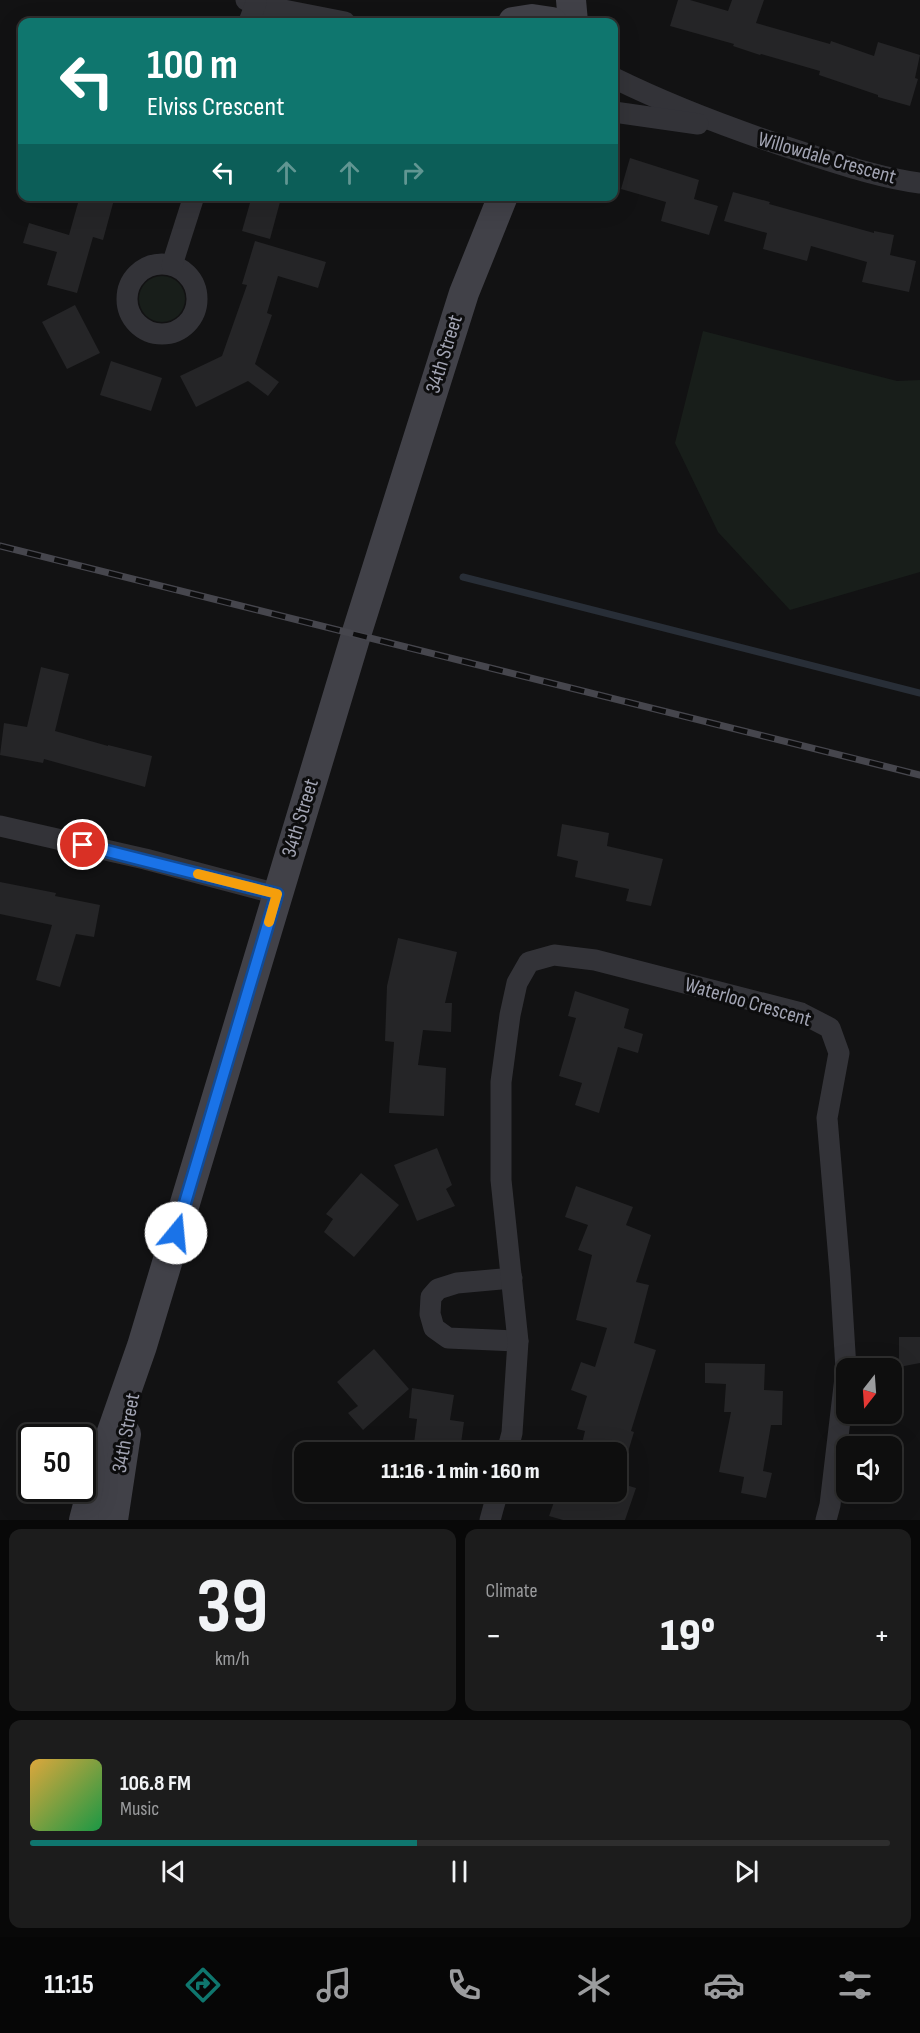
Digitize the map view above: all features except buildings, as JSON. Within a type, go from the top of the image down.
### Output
[{"type":"main road","points":[[571,0],[573,18]]},
{"type":"main road","name":"34th Street","points":[[464,293],[482,201]]},
{"type":"main road","name":"34th Street","points":[[84,1520],[93,1486],[142,1346],[356,635],[464,293],[501,201]]},
{"type":"main road","name":"34th Street","points":[[113,1520],[116,1491],[142,1346]]},
{"type":"street","points":[[255,8],[296,18]]},
{"type":"street","points":[[255,8],[319,18]]},
{"type":"street","name":"Willowdale Crescent","points":[[618,80],[734,130],[852,168],[896,180],[920,183]]},
{"type":"street","name":"Willowdale Crescent","points":[[618,112],[734,130]]},
{"type":"street","points":[[172,265],[192,201]]},
{"type":"street","points":[[0,826],[145,859],[277,894]]},
{"type":"street","name":"Waterloo Crescent","points":[[510,1442],[518,1341],[501,1180],[501,1082],[510,1016],[517,983],[529,962],[554,955],[595,960],[801,1013],[830,1028],[839,1053],[827,1118],[846,1370],[830,1505],[826,1520]]},
{"type":"street","points":[[512,1278],[457,1283],[438,1289],[431,1297],[430,1314],[434,1328],[448,1338],[518,1341]]},
{"type":"street","points":[[490,1520],[495,1502]]},
{"type":"shaded area","points":[[162,276],[178,283],[185,299],[178,315],[162,322],[146,315],[139,299],[146,283]]},
{"type":"shaded area","points":[[703,331],[897,381],[920,380],[920,572],[790,610],[718,532],[675,443]]},
{"type":"waterway","points":[[463,577],[920,693]]},
{"type":"railway","points":[[0,546],[920,775]]},
{"type":"slow traffic","points":[[198,874],[277,894],[269,922]]},
{"type":"route","points":[[83,845],[277,894],[176,1233]]}]
